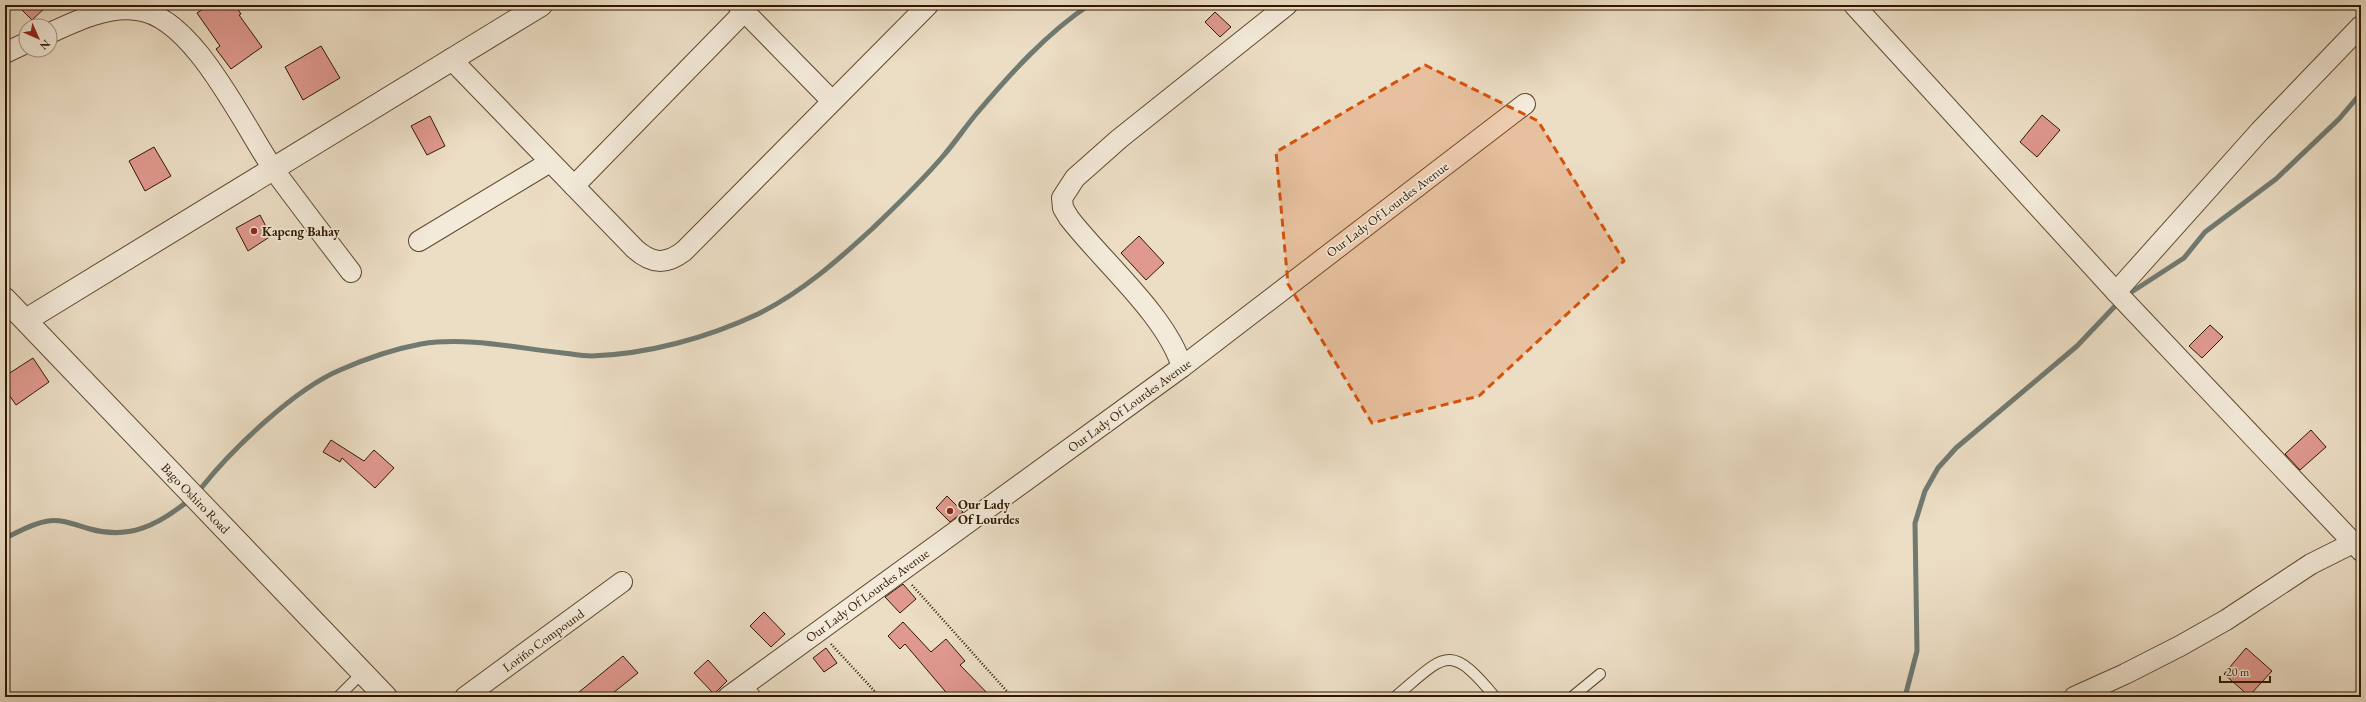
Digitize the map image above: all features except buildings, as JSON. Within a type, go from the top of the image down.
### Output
[{"type":"street","points":[[26,320],[541,5]]},
{"type":"street","points":[[451,59],[635,249],[655,262],[665,261],[674,258],[684,251],[928,5]]},
{"type":"street","points":[[1182,366],[1174,346],[1156,320],[1069,218],[1063,208],[1062,198],[1075,178],[1119,139],[1287,5]]},
{"type":"street","points":[[1854,5],[2116,292],[2357,547],[2310,564],[2226,620],[2180,646],[2125,674],[2074,697]]},
{"type":"street","points":[[574,186],[741,8],[832,101]]},
{"type":"street","points":[[58,29],[84,18],[114,11],[138,10],[158,17],[180,32],[195,49],[220,84],[273,168],[351,272]]},
{"type":"street","points":[[2116,292],[2260,131],[2361,26]]},
{"type":"street","points":[[5,53],[18,47]]},
{"type":"street","name":"Our Lady Of Lourdes Avenue","points":[[728,697],[751,691],[818,630],[1182,366],[1524,104]]},
{"type":"street","points":[[419,241],[550,162]]},
{"type":"street","name":"Bago Oshiro Road","points":[[5,299],[386,697]]},
{"type":"street","name":"Loriño Compound","points":[[465,697],[622,582]]},
{"type":"lane","points":[[1395,697],[1428,669],[1450,659],[1460,662],[1474,672],[1495,697]]},
{"type":"lane","points":[[338,697],[363,672]]},
{"type":"lane","points":[[1572,697],[1600,674]]},
{"type":"path","points":[[899,571],[1012,697]]},
{"type":"path","points":[[818,630],[880,697]]},
{"type":"highlighted area","points":[[1425,65],[1538,121],[1624,261],[1479,396],[1372,423],[1288,284],[1276,152]]},
{"type":"waterway","points":[[202,487],[230,455],[284,405],[322,379],[359,362],[380,355],[421,344],[438,342],[471,342],[587,356],[613,355],[677,343],[739,323],[758,314],[804,286],[873,228],[936,165],[977,113],[1016,69],[1058,28],[1089,5]]},
{"type":"waterway","points":[[2130,293],[2184,258],[2205,232],[2276,179],[2339,119],[2361,93]]},
{"type":"waterway","points":[[1905,697],[1917,651],[1915,523],[1925,491],[1938,468],[1956,448],[2077,346],[2116,305]]},
{"type":"waterway","points":[[5,538],[26,528],[48,521],[59,521],[104,532],[118,533],[130,531],[142,528],[166,517],[188,501]]},
{"type":"place","name":"Kapeng Bahay","points":[[254,231]]},
{"type":"place","name":"Our Lady Of Lourdes","points":[[950,511]]}]
